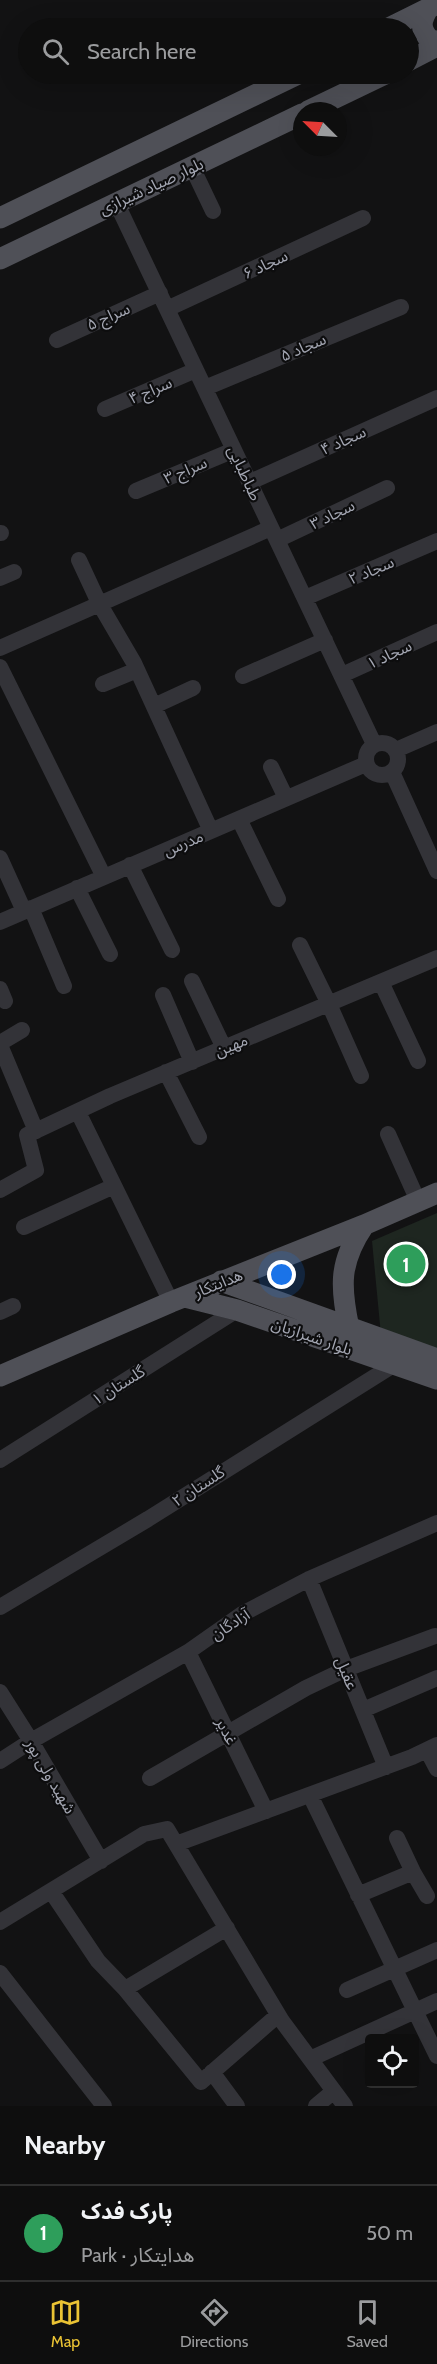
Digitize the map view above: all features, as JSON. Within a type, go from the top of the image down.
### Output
[{"type":"main road","points":[[409,18],[432,6]]},
{"type":"main road","points":[[432,6],[421,20],[422,32],[430,40],[437,41]]},
{"type":"main road","points":[[419,55],[437,46]]},
{"type":"main road","points":[[0,218],[277,84]]},
{"type":"main road","points":[[326,102],[363,84]]},
{"type":"main road","name":"بلوار صیاد شیرازی","points":[[0,259],[293,118]]},
{"type":"main road","name":"هدایتکار","points":[[0,1376],[221,1281],[364,1226],[428,1197]]},
{"type":"main road","points":[[349,1328],[342,1297],[342,1277],[352,1243],[364,1226]]},
{"type":"main road","name":"بلوار شیرازیان","points":[[221,1281],[437,1359]]},
{"type":"main road","points":[[237,1310],[244,1288]]},
{"type":"main road","name":"بلوار شیرازیان","points":[[178,1300],[237,1310],[437,1379]]},
{"type":"street","points":[[192,167],[213,211]]},
{"type":"street","name":"طباطبایی","points":[[116,202],[374,744]]},
{"type":"street","name":"سجاد ۶","points":[[167,309],[363,218]]},
{"type":"street","name":"سراج ۵","points":[[57,340],[160,293]]},
{"type":"street","name":"سجاد ۵","points":[[206,388],[401,306]]},
{"type":"street","name":"سراج ۴","points":[[105,409],[196,370]]},
{"type":"street","name":"سجاد ۴","points":[[250,482],[437,398]]},
{"type":"street","name":"سراج ۳","points":[[136,491],[234,450]]},
{"type":"street","name":"سجاد ۳","points":[[0,648],[99,603],[387,488]]},
{"type":"street","name":"سجاد ۲","points":[[305,598],[437,541]]},
{"type":"street","points":[[79,560],[99,603],[137,670],[211,831]]},
{"type":"street","name":"سجاد ۱","points":[[342,675],[437,632]]},
{"type":"street","points":[[243,676],[325,640]]},
{"type":"street","points":[[0,667],[104,877]]},
{"type":"street","points":[[103,684],[137,670]]},
{"type":"street","points":[[154,706],[193,688]]},
{"type":"street","points":[[396,750],[437,732]]},
{"type":"street","points":[[382,742],[390,744],[396,750],[397,765],[392,772],[377,775],[370,771],[365,756],[374,744],[382,742]]},
{"type":"street","name":"مدرس","points":[[0,922],[366,764]]},
{"type":"street","points":[[271,767],[286,798]]},
{"type":"street","points":[[392,772],[437,871]]},
{"type":"street","points":[[239,819],[278,899]]},
{"type":"street","points":[[0,858],[64,986]]},
{"type":"street","points":[[130,865],[172,950]]},
{"type":"street","points":[[77,888],[110,954]]},
{"type":"street","points":[[300,945],[361,1076]]},
{"type":"street","name":"مهین","points":[[31,1133],[166,1072],[437,958]]},
{"type":"street","points":[[192,981],[224,1048]]},
{"type":"street","points":[[381,982],[418,1061]]},
{"type":"street","points":[[163,994],[192,1062]]},
{"type":"street","points":[[0,1188],[36,1170],[31,1133],[0,1044],[22,1030]]},
{"type":"street","points":[[166,1072],[199,1137]]},
{"type":"street","points":[[78,1112],[114,1186],[178,1300]]},
{"type":"street","points":[[388,1134],[428,1197]]},
{"type":"street","points":[[24,1227],[114,1186]]},
{"type":"street","name":"گلستان ۱","points":[[0,1460],[237,1310]]},
{"type":"street","name":"گلستان ۲","points":[[0,1607],[148,1519],[395,1364]]},
{"type":"street","name":"آزادگان","points":[[0,1761],[188,1652],[242,1614],[309,1579],[437,1523]]},
{"type":"street","name":"عقیل","points":[[309,1579],[386,1767]]},
{"type":"street","points":[[150,1778],[306,1688],[435,1636]]},
{"type":"street","name":"غدیر","points":[[188,1652],[266,1811]]},
{"type":"street","points":[[363,1710],[437,1678]]},
{"type":"street","name":"شهید ولی پور","points":[[0,1692],[101,1861]]},
{"type":"street","points":[[176,1844],[432,1748],[437,1769]]},
{"type":"street","points":[[310,1795],[437,2056]]},
{"type":"street","points":[[0,1922],[144,1834],[167,1829],[278,2015],[345,2106]]},
{"type":"street","points":[[397,1838],[426,1896]]},
{"type":"street","points":[[358,1895],[414,1872]]},
{"type":"street","points":[[51,1891],[98,1960],[201,2082],[278,2015]]},
{"type":"street","points":[[124,1989],[227,1928]]},
{"type":"street","points":[[347,1990],[437,1950]]},
{"type":"street","points":[[0,1973],[104,2106]]},
{"type":"street","points":[[310,2059],[437,2001]]},
{"type":"street","points":[[212,2072],[237,2106]]},
{"type":"street","points":[[316,2106],[334,2091]]},
{"type":"shaded area","points":[[437,1213],[437,1352],[381,1335],[372,1241]]},
{"type":"place","name":"پارک فدک","points":[[406,1264]]}]
